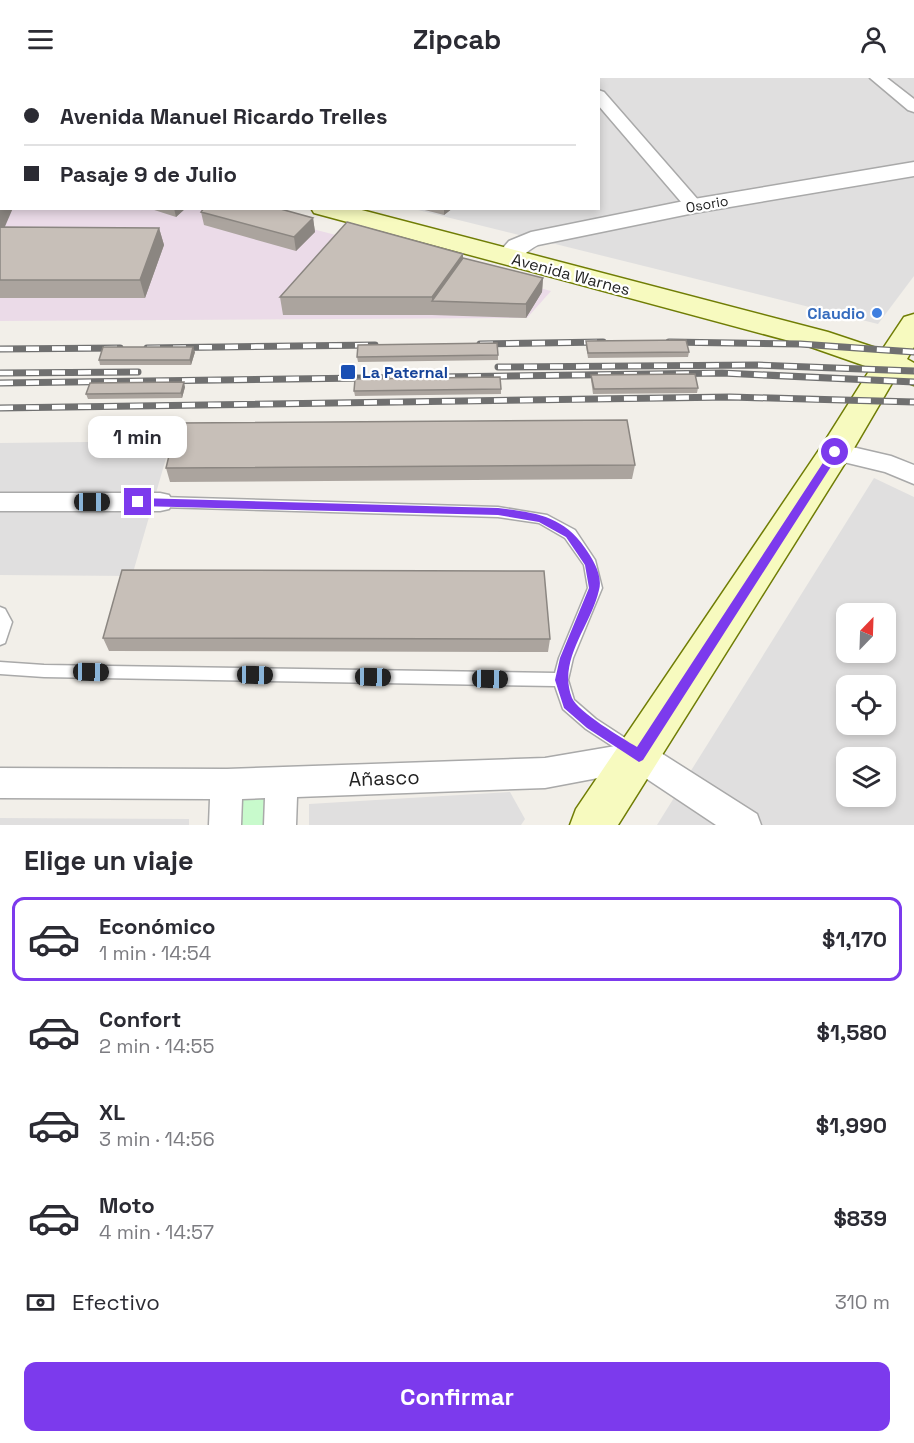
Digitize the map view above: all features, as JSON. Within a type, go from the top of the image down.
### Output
[{"type":"main road","name":"Avenida Warnes","points":[[331,210],[818,339],[900,356],[914,399]]},
{"type":"main road","points":[[592,825],[900,356],[863,342],[818,339]]},
{"type":"street","points":[[878,78],[914,107]]},
{"type":"street","points":[[600,97],[694,206]]},
{"type":"street","name":"Osorio","points":[[507,257],[517,246],[531,239],[694,206],[914,169]]},
{"type":"street","points":[[835,452],[883,463],[914,475]]},
{"type":"street","points":[[0,502],[160,502]]},
{"type":"street","points":[[639,756],[745,825]]},
{"type":"street","name":"Añasco","points":[[0,783],[227,784],[545,773],[639,756]]},
{"type":"street","points":[[280,825],[281,782]]},
{"type":"street","points":[[225,825],[227,784]]},
{"type":"lane","points":[[160,502],[498,512],[542,518],[570,534],[590,564],[595,588],[566,658],[561,680],[568,704],[591,724],[639,756]]},
{"type":"lane","points":[[0,613],[5,622],[0,639]]},
{"type":"lane","points":[[0,668],[44,671],[561,680]]},
{"type":"shaded area","points":[[600,78],[914,78],[914,276],[878,324],[418,210],[600,210]]},
{"type":"shaded area","points":[[0,210],[240,210],[551,291],[527,318],[0,321]]},
{"type":"shaded area","points":[[171,441],[132,576],[0,575],[0,443]]},
{"type":"shaded area","points":[[874,478],[914,497],[914,825],[657,825]]},
{"type":"shaded area","points":[[510,792],[525,819],[521,825],[309,825],[309,804]]},
{"type":"shaded area","points":[[0,818],[189,819],[189,825],[0,825]]},
{"type":"green space","points":[[281,782],[280,825],[225,825],[227,784]]},
{"type":"building","points":[[202,210],[284,210],[313,218],[294,237],[201,212]]},
{"type":"building","points":[[347,222],[463,254],[432,297],[280,297]]},
{"type":"building","points":[[0,227],[159,228],[140,280],[0,280]]},
{"type":"building","points":[[463,258],[543,278],[526,304],[432,301]]},
{"type":"building","points":[[686,340],[689,352],[588,353],[586,341]]},
{"type":"building","points":[[497,343],[498,355],[357,357],[358,345]]},
{"type":"building","points":[[103,347],[193,347],[190,360],[99,360]]},
{"type":"building","points":[[695,374],[698,388],[594,389],[591,375]]},
{"type":"building","points":[[500,377],[501,389],[354,391],[355,379]]},
{"type":"building","points":[[184,382],[181,393],[86,394],[90,383]]},
{"type":"building","points":[[627,420],[635,465],[166,468],[177,423]]},
{"type":"building","points":[[122,570],[544,571],[550,639],[103,638]]},
{"type":"railway","points":[[480,344],[603,342]]},
{"type":"railway","points":[[669,342],[800,344],[914,352]]},
{"type":"railway","points":[[147,348],[375,345]]},
{"type":"railway","points":[[0,349],[120,348]]},
{"type":"railway","points":[[498,367],[758,365],[914,371]]},
{"type":"railway","points":[[0,373],[138,372]]},
{"type":"railway","points":[[0,383],[722,373],[914,382]]},
{"type":"railway","points":[[0,408],[730,397],[914,402]]},
{"type":"place","name":"Claudio","points":[[877,313]]},
{"type":"place","name":"La Paternal","points":[[348,372]]},
{"type":"route","points":[[138,502],[498,512],[542,518],[570,534],[590,564],[595,588],[566,658],[561,680],[568,704],[591,724],[639,756],[835,452]]}]
